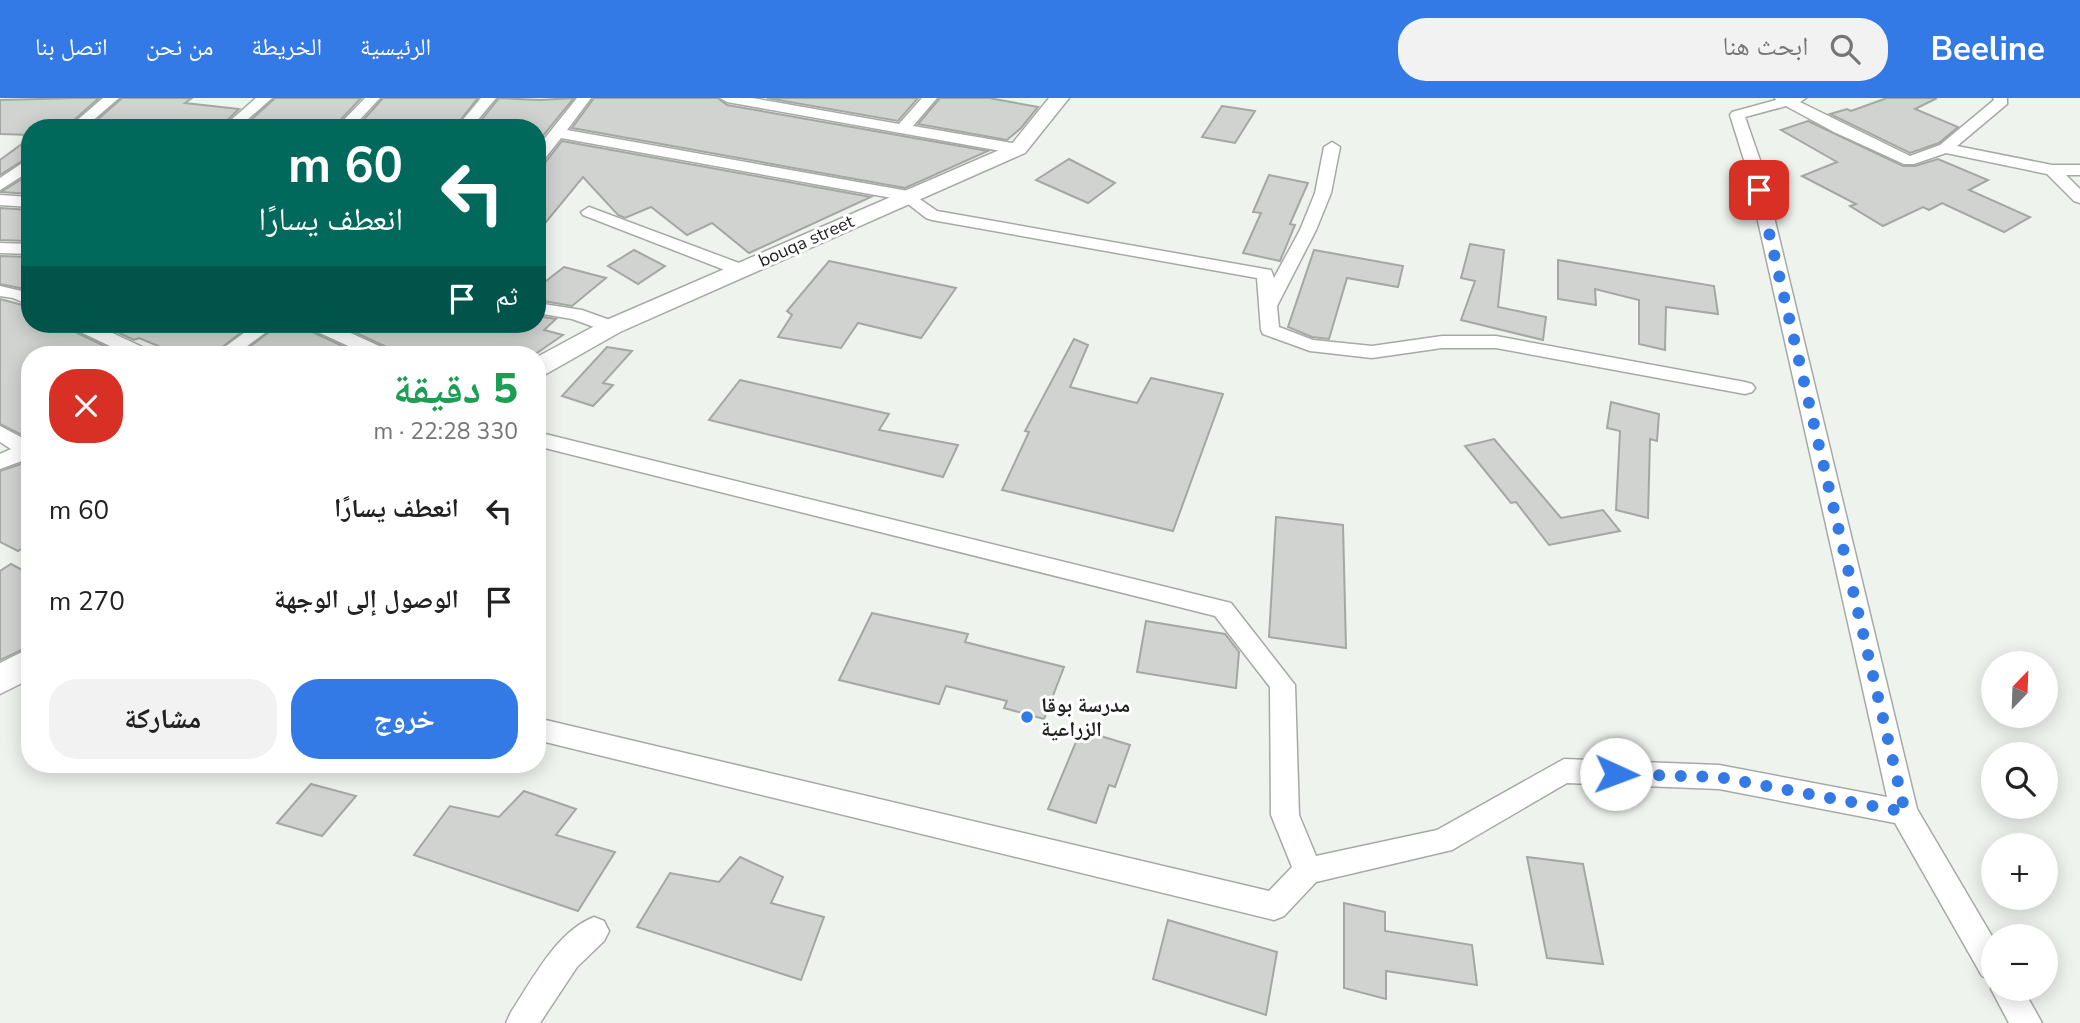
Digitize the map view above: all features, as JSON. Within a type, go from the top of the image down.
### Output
[{"type":"street","points":[[86,119],[112,98]]},
{"type":"street","points":[[240,119],[265,98]]},
{"type":"street","points":[[351,119],[373,98]]},
{"type":"street","points":[[471,119],[489,98]]},
{"type":"street","points":[[546,147],[584,98]]},
{"type":"street","points":[[727,98],[797,103],[902,128],[1018,149]]},
{"type":"street","points":[[902,128],[930,98]]},
{"type":"street","name":"bouqa street","points":[[546,363],[611,327],[1018,149],[1059,98]]},
{"type":"street","points":[[1981,945],[1905,812],[1753,163],[1737,115],[1790,99],[1839,129],[1909,161],[1945,148],[2002,100],[2000,98]]},
{"type":"street","points":[[556,133],[908,196],[932,215],[1265,274],[1270,330],[1310,345],[1372,352],[1442,342],[1496,342],[1745,388]]},
{"type":"street","points":[[1269,304],[1308,230],[1323,193],[1332,147]]},
{"type":"street","points":[[1945,148],[2052,170],[2080,170]]},
{"type":"street","points":[[0,185],[21,170]]},
{"type":"street","points":[[2052,170],[2080,198]]},
{"type":"street","points":[[0,200],[21,201]]},
{"type":"street","points":[[589,212],[741,270]]},
{"type":"street","points":[[0,248],[21,249]]},
{"type":"street","points":[[0,291],[21,295]]},
{"type":"street","points":[[546,309],[576,314],[611,327]]},
{"type":"street","points":[[98,333],[125,346]]},
{"type":"street","points":[[236,346],[255,333]]},
{"type":"street","points":[[335,333],[364,346]]},
{"type":"street","points":[[0,433],[21,445]]},
{"type":"street","points":[[546,441],[1223,609],[1282,685],[1285,816],[1307,871]]},
{"type":"street","points":[[0,463],[21,454]]},
{"type":"street","points":[[0,680],[21,667]]},
{"type":"street","points":[[546,731],[1274,906],[1307,871],[1443,841],[1564,771],[1719,777],[1905,812]]},
{"type":"street","points":[[522,1023],[566,957],[594,931]]},
{"type":"street","points":[[2013,1001],[2026,1023]]},
{"type":"building","points":[[99,98],[75,119],[21,119],[21,135],[0,134],[0,100]]},
{"type":"building","points":[[122,98],[192,98],[185,103],[239,109],[228,119],[98,119]]},
{"type":"building","points":[[275,98],[361,98],[341,119],[252,119]]},
{"type":"building","points":[[383,98],[478,98],[461,119],[364,119]]},
{"type":"building","points":[[499,98],[574,98],[546,132],[546,119],[482,119]]},
{"type":"building","points":[[594,98],[718,98],[727,105],[988,151],[905,188],[572,128]]},
{"type":"building","points":[[767,98],[918,98],[898,121]]},
{"type":"building","points":[[940,98],[989,98],[1038,107],[1007,140],[918,124]]},
{"type":"building","points":[[1887,98],[1937,98],[1915,109],[1958,127],[1939,143],[1910,153],[1830,114],[1847,109],[1851,111]]},
{"type":"building","points":[[1222,106],[1255,111],[1235,143],[1202,137]]},
{"type":"building","points":[[1808,121],[1903,166],[1915,166],[1938,159],[1988,180],[1969,190],[2030,217],[2004,232],[1942,203],[1929,210],[1923,207],[1883,226],[1850,206],[1856,204],[1802,176],[1837,162],[1781,130]]},
{"type":"building","points":[[562,141],[871,197],[749,253],[712,223],[687,235],[651,207],[625,218],[618,215],[583,177],[546,222],[546,161]]},
{"type":"building","points":[[21,145],[21,162],[0,175],[0,160]]},
{"type":"building","points":[[1069,159],[1115,183],[1088,203],[1036,180]]},
{"type":"building","points":[[1269,175],[1308,183],[1290,224],[1295,225],[1280,261],[1243,253],[1261,213],[1253,212]]},
{"type":"building","points":[[21,180],[21,193],[1,192]]},
{"type":"building","points":[[0,208],[21,209],[21,241],[0,240]]},
{"type":"building","points":[[1470,244],[1504,250],[1498,307],[1546,317],[1543,340],[1461,320],[1475,281],[1461,278]]},
{"type":"building","points":[[634,250],[665,266],[638,284],[608,266]]},
{"type":"building","points":[[1314,250],[1403,266],[1398,287],[1347,278],[1329,339],[1312,337],[1288,327]]},
{"type":"building","points":[[0,256],[21,257],[21,288],[0,284]]},
{"type":"building","points":[[1558,260],[1714,286],[1718,314],[1666,307],[1665,350],[1639,344],[1639,300],[1595,289],[1596,305],[1558,299]]},
{"type":"building","points":[[829,261],[956,288],[921,338],[858,323],[841,348],[778,337],[792,315],[787,311]]},
{"type":"building","points":[[564,267],[606,278],[572,306],[546,302],[546,281]]},
{"type":"building","points":[[0,299],[21,305],[21,333],[77,333],[104,346],[21,346],[21,434],[0,424]]},
{"type":"building","points":[[546,317],[556,319],[546,328]]},
{"type":"building","points":[[546,331],[563,335],[546,347],[385,346],[356,333],[546,333]]},
{"type":"building","points":[[119,333],[240,333],[224,346],[158,346],[139,338],[134,340]]},
{"type":"building","points":[[267,333],[314,333],[343,346],[251,346]]},
{"type":"building","points":[[1074,339],[1088,345],[1070,387],[1137,403],[1151,378],[1223,394],[1173,531],[1002,490],[1029,432],[1025,431]]},
{"type":"building","points":[[607,347],[632,351],[603,383],[613,385],[593,406],[562,396]]},
{"type":"building","points":[[740,380],[889,414],[879,430],[958,445],[943,477],[709,420]]},
{"type":"building","points":[[1611,402],[1659,414],[1657,441],[1650,439],[1648,518],[1616,510],[1620,431],[1607,428]]},
{"type":"building","points":[[1494,439],[1561,518],[1603,510],[1620,531],[1549,545],[1516,502],[1511,503],[1465,446]]},
{"type":"building","points":[[21,464],[21,549],[18,551],[0,542],[0,471]]},
{"type":"building","points":[[1276,517],[1343,525],[1346,648],[1269,637]]},
{"type":"building","points":[[11,564],[21,569],[21,650],[0,660],[0,571]]},
{"type":"building","points":[[872,613],[968,634],[965,642],[1064,667],[1044,719],[1004,708],[1007,701],[946,686],[939,704],[839,680]]},
{"type":"building","points":[[1146,621],[1225,634],[1239,652],[1236,688],[1137,672]]},
{"type":"building","points":[[1081,730],[1130,745],[1115,787],[1109,785],[1096,823],[1048,809]]},
{"type":"building","points":[[311,784],[356,796],[322,836],[277,823]]},
{"type":"building","points":[[524,791],[576,809],[556,835],[615,852],[578,911],[414,855],[450,806],[499,817]]},
{"type":"building","points":[[740,857],[783,877],[771,903],[824,917],[801,980],[637,927],[670,873],[719,882]]},
{"type":"building","points":[[1527,857],[1583,864],[1603,964],[1547,958]]},
{"type":"building","points":[[1344,903],[1385,912],[1385,931],[1472,945],[1477,985],[1386,971],[1386,999],[1344,988]]},
{"type":"building","points":[[1168,920],[1277,952],[1266,1015],[1153,979]]},
{"type":"place","name":"مدرسة بوقا الزراعية","points":[[1027,717]]},
{"type":"route","points":[[1616,774],[1719,777],[1905,812],[1759,190]]}]
